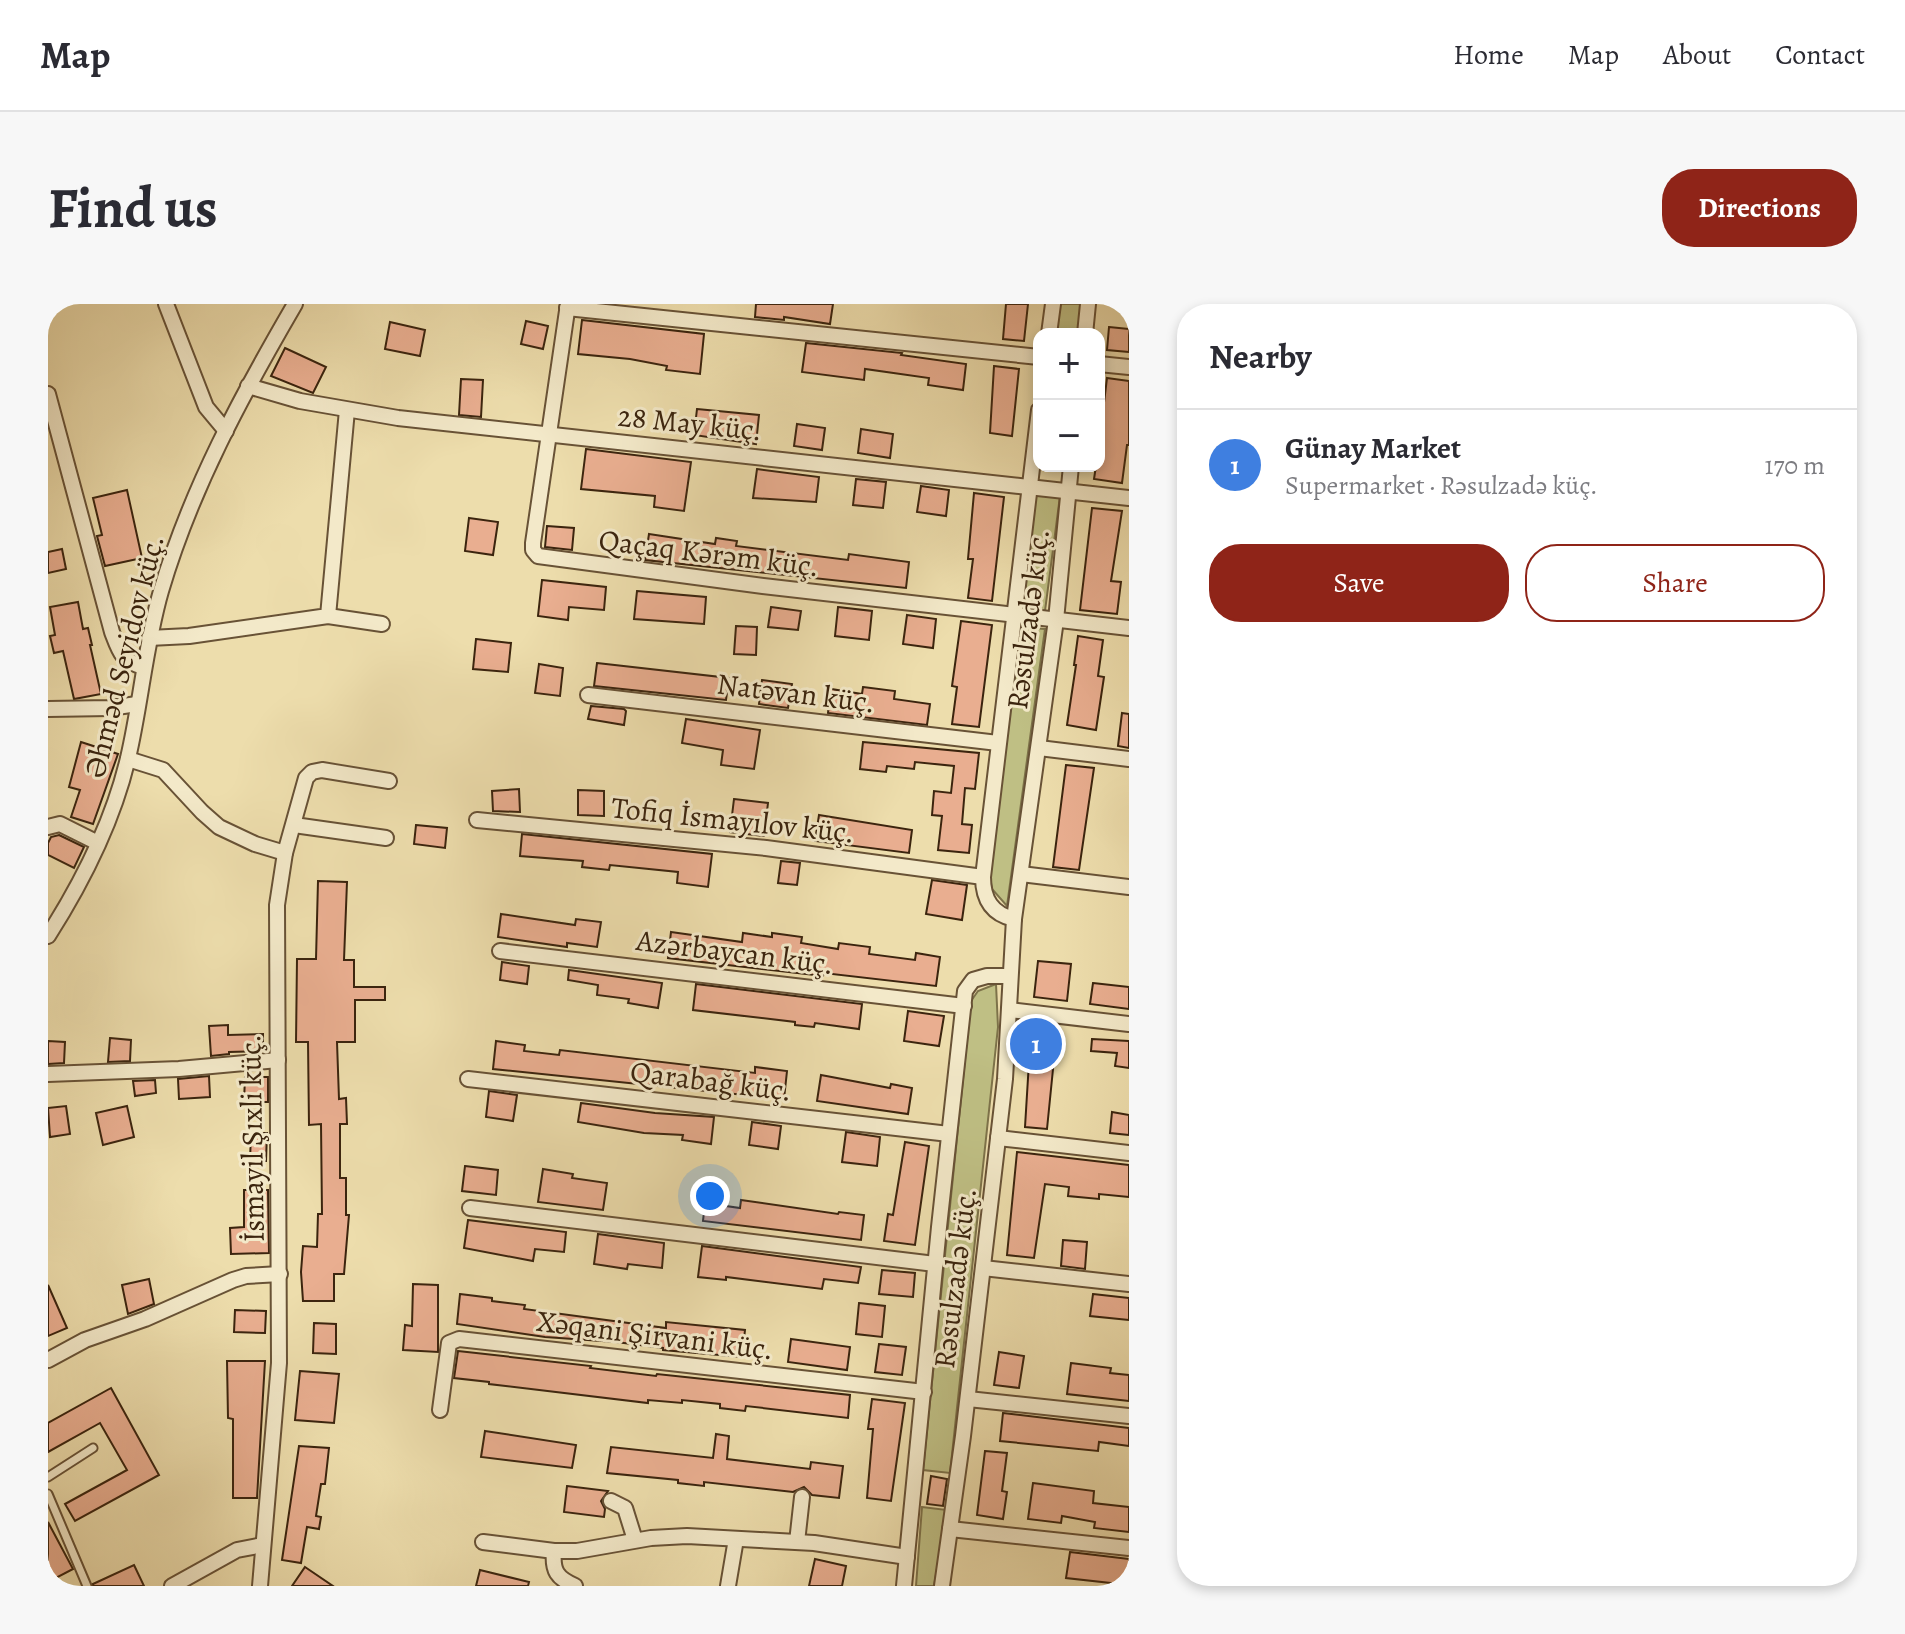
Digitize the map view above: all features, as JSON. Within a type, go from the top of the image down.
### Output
[{"type":"street","points":[[166,304],[206,407],[226,431]]},
{"type":"street","name":"Əhməd Seyidov küç.","points":[[48,936],[87,870],[113,807],[128,759],[149,638],[181,531],[248,386],[295,304]]},
{"type":"street","points":[[1050,328],[1053,304]]},
{"type":"street","points":[[1086,328],[1088,304]]},
{"type":"street","points":[[567,306],[1033,356]]},
{"type":"street","name":"Qaçaq Kərəm küç.","points":[[567,306],[533,543],[533,550],[538,556],[1129,628]]},
{"type":"street","points":[[1105,365],[1129,367]]},
{"type":"street","name":"28 May küç.","points":[[248,386],[347,410],[1129,498]]},
{"type":"street","points":[[48,394],[112,632],[122,656],[129,663],[143,667]]},
{"type":"street","points":[[328,616],[347,410]]},
{"type":"street","points":[[1014,919],[1002,916],[986,900],[983,877],[1033,456]]},
{"type":"street","name":"Rəsulzadə küç.","points":[[942,1586],[968,1399],[1008,1049],[1014,919],[1056,620],[1071,472]]},
{"type":"street","points":[[149,638],[189,636],[328,616],[382,624]]},
{"type":"street","name":"Natəvan küç.","points":[[588,695],[998,743]]},
{"type":"street","points":[[48,709],[110,708],[137,704]]},
{"type":"street","points":[[1039,748],[1129,759]]},
{"type":"street","points":[[128,759],[163,770],[219,827],[255,844],[285,853]]},
{"type":"street","name":"İsmayil Şıxli küç.","points":[[260,1586],[279,1363],[277,905],[285,853],[306,778],[312,772],[322,770],[389,781]]},
{"type":"street","name":"Tofiq İsmayılov küç.","points":[[477,820],[766,848],[983,877]]},
{"type":"street","points":[[48,827],[60,824],[98,843]]},
{"type":"street","points":[[294,825],[386,838]]},
{"type":"street","points":[[1021,874],[1129,887]]},
{"type":"street","name":"Azərbaycan küç.","points":[[500,951],[964,1006]]},
{"type":"street","points":[[904,1586],[965,991],[973,980],[987,976],[1010,976]]},
{"type":"street","points":[[1009,1010],[1129,1024]]},
{"type":"street","points":[[48,1074],[179,1069],[278,1060]]},
{"type":"street","name":"Qarabağ küç.","points":[[468,1079],[949,1134]]},
{"type":"street","points":[[998,1138],[1129,1153]]},
{"type":"street","points":[[470,1208],[935,1264]]},
{"type":"street","points":[[983,1268],[1129,1284]]},
{"type":"street","points":[[48,1360],[85,1340],[145,1319],[233,1280],[280,1274]]},
{"type":"street","name":"Xəqani Şirvani küç.","points":[[440,1410],[449,1343],[459,1339],[924,1392]]},
{"type":"street","points":[[968,1399],[1129,1416]]},
{"type":"street","points":[[797,1542],[802,1497]]},
{"type":"street","points":[[611,1501],[625,1508],[635,1540]]},
{"type":"street","points":[[950,1529],[1129,1548]]},
{"type":"street","points":[[483,1542],[577,1551],[668,1536],[797,1542],[907,1557]]},
{"type":"street","points":[[728,1586],[736,1539]]},
{"type":"street","points":[[172,1586],[237,1550],[263,1545]]},
{"type":"street","points":[[554,1551],[552,1566],[556,1575],[575,1586]]},
{"type":"lane","points":[[48,1477],[93,1448]]},
{"type":"lane","points":[[48,1494],[87,1586]]},
{"type":"green space","points":[[1059,304],[1081,304],[1079,328],[1057,328]]},
{"type":"green space","points":[[1035,493],[1060,496],[1045,611],[1021,608]]},
{"type":"green space","points":[[1020,627],[1045,629],[1007,906],[992,889],[990,876]]},
{"type":"green space","points":[[996,984],[998,1027],[950,1473],[923,1470],[971,1001],[978,991]]},
{"type":"green space","points":[[922,1507],[947,1510],[934,1586],[916,1586]]},
{"type":"building","points":[[756,304],[833,304],[830,324],[784,317],[784,320],[755,317]]},
{"type":"building","points":[[1006,304],[1028,304],[1024,341],[1003,339]]},
{"type":"building","points":[[582,320],[704,334],[700,374],[666,370],[667,366],[630,359],[578,354]]},
{"type":"building","points":[[526,321],[548,326],[543,349],[521,344]]},
{"type":"building","points":[[390,322],[425,330],[420,356],[385,349]]},
{"type":"building","points":[[1109,327],[1129,329],[1129,352],[1107,350]]},
{"type":"building","points":[[806,343],[902,353],[966,364],[963,390],[928,385],[929,378],[865,369],[864,380],[802,372]]},
{"type":"building","points":[[285,348],[326,367],[313,393],[271,376]]},
{"type":"building","points":[[994,366],[1019,369],[1012,436],[990,433]]},
{"type":"building","points":[[1107,378],[1129,381],[1129,445],[1122,483],[1094,479],[1095,472],[1105,472]]},
{"type":"building","points":[[461,379],[483,380],[481,417],[459,415]]},
{"type":"building","points":[[697,409],[759,415],[756,444],[694,435]]},
{"type":"building","points":[[797,424],[825,428],[822,450],[794,446]]},
{"type":"building","points":[[861,429],[893,434],[890,458],[858,453]]},
{"type":"building","points":[[586,449],[691,462],[684,511],[654,507],[655,496],[581,489]]},
{"type":"building","points":[[757,469],[819,477],[816,502],[753,498]]},
{"type":"building","points":[[856,479],[886,482],[883,508],[853,505]]},
{"type":"building","points":[[921,486],[949,490],[946,516],[917,512]]},
{"type":"building","points":[[127,490],[142,558],[105,566],[97,536],[102,535],[93,498]]},
{"type":"building","points":[[974,493],[1004,497],[992,601],[968,598],[973,559],[968,559]]},
{"type":"building","points":[[1092,508],[1122,511],[1111,581],[1121,582],[1117,614],[1080,610]]},
{"type":"building","points":[[469,518],[498,522],[493,555],[465,551]]},
{"type":"building","points":[[547,526],[574,528],[572,550],[545,547]]},
{"type":"building","points":[[649,534],[715,544],[716,538],[737,541],[736,546],[848,560],[849,554],[909,562],[906,588],[645,560]]},
{"type":"building","points":[[62,549],[66,569],[48,573],[48,552]]},
{"type":"building","points":[[542,580],[606,587],[604,610],[569,607],[568,620],[538,616]]},
{"type":"building","points":[[637,591],[706,597],[704,624],[634,619]]},
{"type":"building","points":[[78,602],[83,629],[88,628],[101,694],[74,699],[63,651],[54,653],[50,636],[55,635],[50,607]]},
{"type":"building","points":[[771,607],[801,611],[798,630],[768,627]]},
{"type":"building","points":[[838,607],[872,611],[869,640],[835,636]]},
{"type":"building","points":[[907,615],[936,619],[933,648],[903,644]]},
{"type":"building","points":[[961,621],[992,625],[979,727],[952,724],[957,687],[952,686]]},
{"type":"building","points":[[736,626],[757,627],[756,655],[734,654]]},
{"type":"building","points":[[1078,636],[1103,640],[1098,676],[1104,677],[1096,730],[1067,725]]},
{"type":"building","points":[[476,639],[511,643],[508,672],[473,669]]},
{"type":"building","points":[[597,663],[729,678],[726,700],[594,686]]},
{"type":"building","points":[[539,664],[563,668],[560,696],[535,693]]},
{"type":"building","points":[[762,680],[792,684],[788,708],[759,704]]},
{"type":"building","points":[[863,687],[895,691],[894,699],[930,704],[927,725],[828,713],[831,689],[862,694]]},
{"type":"building","points":[[591,706],[624,709],[624,725],[588,719]]},
{"type":"building","points":[[1122,713],[1129,714],[1129,748],[1118,746]]},
{"type":"building","points":[[686,719],[760,730],[754,769],[721,765],[723,750],[682,743]]},
{"type":"building","points":[[81,742],[118,754],[93,824],[71,817],[80,790],[69,787]]},
{"type":"building","points":[[863,742],[979,753],[975,789],[965,788],[962,824],[972,825],[969,853],[938,850],[942,816],[932,815],[934,791],[951,793],[954,766],[915,762],[914,769],[887,766],[886,772],[860,769]]},
{"type":"building","points":[[1066,765],[1094,768],[1079,870],[1053,867]]},
{"type":"building","points":[[519,789],[520,812],[493,811],[492,791]]},
{"type":"building","points":[[578,790],[604,791],[604,816],[578,815]]},
{"type":"building","points":[[734,799],[768,803],[764,836],[730,832]]},
{"type":"building","points":[[819,815],[912,830],[909,853],[815,841]]},
{"type":"building","points":[[416,825],[447,828],[445,848],[414,844]]},
{"type":"building","points":[[522,834],[712,854],[708,887],[677,883],[678,872],[610,865],[609,870],[582,867],[583,861],[520,856]]},
{"type":"building","points":[[59,835],[84,847],[74,868],[48,855],[51,837]]},
{"type":"building","points":[[781,861],[800,863],[797,885],[778,883]]},
{"type":"building","points":[[932,880],[967,885],[962,920],[926,914]]},
{"type":"building","points":[[318,881],[347,882],[344,960],[354,960],[354,987],[385,987],[385,1000],[355,1000],[355,1042],[337,1042],[339,1099],[346,1098],[347,1124],[340,1124],[340,1178],[346,1178],[346,1215],[349,1215],[344,1274],[334,1274],[334,1301],[303,1301],[301,1272],[303,1246],[317,1247],[318,1214],[322,1214],[321,1124],[309,1125],[308,1042],[296,1042],[297,959],[316,959]]},
{"type":"building","points":[[501,914],[575,925],[576,919],[601,922],[597,947],[567,943],[567,947],[498,937]]},
{"type":"building","points":[[671,932],[742,942],[743,933],[772,937],[772,933],[802,937],[801,943],[838,949],[839,943],[870,947],[869,954],[915,960],[916,953],[940,957],[936,986],[668,958]]},
{"type":"building","points":[[1038,961],[1071,964],[1067,1001],[1034,997]]},
{"type":"building","points":[[502,962],[529,966],[527,984],[500,980]]},
{"type":"building","points":[[569,970],[662,983],[658,1008],[628,1003],[629,999],[597,995],[598,985],[568,980]]},
{"type":"building","points":[[1093,983],[1129,987],[1129,1009],[1090,1004]]},
{"type":"building","points":[[696,984],[862,1004],[859,1029],[815,1023],[814,1027],[795,1025],[795,1022],[693,1010]]},
{"type":"building","points":[[908,1011],[944,1016],[939,1046],[904,1041]]},
{"type":"building","points":[[228,1025],[228,1035],[263,1034],[263,1051],[211,1056],[209,1026]]},
{"type":"building","points":[[1031,1029],[1051,1031],[1047,1069],[1053,1069],[1047,1129],[1025,1127]]},
{"type":"building","points":[[110,1038],[131,1040],[130,1061],[108,1062]]},
{"type":"building","points":[[1092,1039],[1129,1041],[1129,1068],[1115,1066],[1117,1053],[1091,1051]]},
{"type":"building","points":[[48,1041],[65,1042],[64,1063],[48,1064]]},
{"type":"building","points":[[496,1041],[525,1045],[524,1051],[559,1055],[560,1050],[755,1073],[755,1067],[787,1071],[784,1099],[493,1069]]},
{"type":"building","points":[[821,1075],[890,1088],[891,1084],[912,1088],[908,1114],[817,1101]]},
{"type":"building","points":[[209,1076],[210,1097],[179,1099],[178,1079]]},
{"type":"building","points":[[245,1077],[268,1077],[268,1102],[244,1102]]},
{"type":"building","points":[[155,1080],[156,1093],[135,1096],[133,1081]]},
{"type":"building","points":[[489,1091],[517,1095],[513,1121],[486,1117]]},
{"type":"building","points":[[581,1103],[714,1117],[711,1144],[682,1140],[683,1135],[644,1133],[578,1122]]},
{"type":"building","points":[[66,1106],[70,1134],[50,1137],[48,1108]]},
{"type":"building","points":[[127,1106],[134,1137],[103,1145],[96,1113]]},
{"type":"building","points":[[1112,1112],[1129,1115],[1129,1135],[1110,1133]]},
{"type":"building","points":[[752,1122],[781,1126],[778,1149],[749,1145]]},
{"type":"building","points":[[846,1132],[880,1137],[877,1166],[842,1162]]},
{"type":"building","points":[[251,1133],[267,1133],[266,1161],[250,1161]]},
{"type":"building","points":[[905,1142],[929,1146],[915,1245],[884,1241],[888,1214],[893,1215]]},
{"type":"building","points":[[1017,1152],[1129,1165],[1129,1197],[1099,1194],[1099,1199],[1068,1196],[1069,1187],[1045,1184],[1034,1258],[1007,1255]]},
{"type":"building","points":[[465,1166],[498,1170],[496,1195],[462,1191]]},
{"type":"building","points":[[543,1169],[573,1174],[572,1178],[607,1183],[603,1210],[538,1202]]},
{"type":"building","points":[[244,1190],[268,1190],[269,1253],[231,1254],[230,1228],[244,1227]]},
{"type":"building","points":[[741,1200],[864,1215],[861,1240],[703,1221],[705,1203],[740,1208]]},
{"type":"building","points":[[468,1220],[566,1232],[564,1252],[535,1249],[533,1261],[464,1248]]},
{"type":"building","points":[[598,1234],[664,1243],[662,1268],[628,1264],[627,1269],[594,1264]]},
{"type":"building","points":[[1063,1240],[1087,1242],[1085,1269],[1061,1266]]},
{"type":"building","points":[[702,1246],[861,1267],[858,1283],[824,1279],[822,1289],[726,1277],[726,1280],[698,1277]]},
{"type":"building","points":[[882,1270],[915,1273],[913,1297],[879,1294]]},
{"type":"building","points":[[149,1279],[154,1304],[128,1314],[122,1285]]},
{"type":"building","points":[[413,1284],[438,1285],[438,1352],[403,1350],[405,1325],[412,1326]]},
{"type":"building","points":[[48,1285],[67,1328],[48,1336]]},
{"type":"building","points":[[460,1294],[525,1305],[524,1309],[666,1328],[666,1322],[745,1330],[742,1357],[545,1337],[457,1324]]},
{"type":"building","points":[[1093,1294],[1129,1298],[1129,1320],[1090,1316]]},
{"type":"building","points":[[859,1303],[885,1306],[882,1337],[856,1334]]},
{"type":"building","points":[[235,1310],[266,1311],[265,1333],[234,1332]]},
{"type":"building","points":[[314,1323],[336,1324],[336,1354],[313,1353]]},
{"type":"building","points":[[791,1339],[850,1347],[847,1370],[788,1362]]},
{"type":"building","points":[[879,1344],[906,1347],[902,1375],[875,1372]]},
{"type":"building","points":[[458,1351],[656,1376],[850,1395],[848,1418],[746,1406],[745,1411],[720,1408],[720,1404],[682,1400],[682,1403],[648,1400],[648,1403],[454,1378]]},
{"type":"building","points":[[999,1352],[1024,1356],[1019,1388],[994,1385]]},
{"type":"building","points":[[227,1361],[265,1361],[257,1498],[233,1498],[233,1419],[228,1418]]},
{"type":"building","points":[[1071,1363],[1111,1368],[1110,1373],[1129,1375],[1129,1401],[1067,1394]]},
{"type":"building","points":[[300,1371],[339,1374],[334,1423],[295,1420]]},
{"type":"building","points":[[111,1388],[159,1475],[75,1521],[65,1504],[127,1470],[100,1423],[48,1452],[48,1423]]},
{"type":"building","points":[[872,1399],[905,1403],[891,1501],[867,1498],[873,1429],[868,1429]]},
{"type":"building","points":[[1003,1413],[1129,1428],[1129,1446],[1099,1442],[1098,1451],[1000,1441]]},
{"type":"building","points":[[485,1431],[576,1445],[572,1468],[481,1457]]},
{"type":"building","points":[[716,1434],[729,1436],[727,1459],[810,1469],[811,1462],[843,1466],[839,1498],[812,1495],[804,1487],[793,1492],[704,1482],[704,1486],[678,1483],[678,1480],[607,1473],[611,1447],[713,1458]]},
{"type":"building","points":[[299,1446],[329,1448],[325,1484],[321,1484],[316,1516],[321,1517],[319,1529],[307,1527],[301,1563],[282,1560]]},
{"type":"building","points":[[985,1451],[1007,1453],[1002,1491],[1007,1492],[1003,1519],[977,1515]]},
{"type":"building","points":[[931,1476],[947,1479],[943,1506],[927,1504]]},
{"type":"building","points":[[1033,1483],[1094,1491],[1093,1503],[1129,1507],[1129,1532],[1094,1528],[1095,1522],[1062,1516],[1061,1523],[1028,1519]]},
{"type":"building","points":[[567,1486],[608,1491],[601,1501],[605,1509],[604,1517],[564,1512]]},
{"type":"building","points":[[48,1522],[73,1569],[54,1579],[48,1568]]},
{"type":"building","points":[[1070,1552],[1129,1559],[1129,1585],[1066,1578]]},
{"type":"building","points":[[815,1559],[846,1566],[842,1586],[809,1586]]},
{"type":"building","points":[[134,1565],[144,1586],[93,1586],[93,1584]]},
{"type":"building","points":[[305,1567],[333,1586],[292,1586]]},
{"type":"building","points":[[480,1570],[529,1582],[528,1586],[476,1586]]},
{"type":"place","name":"Günay Market","points":[[1036,1044]]}]
